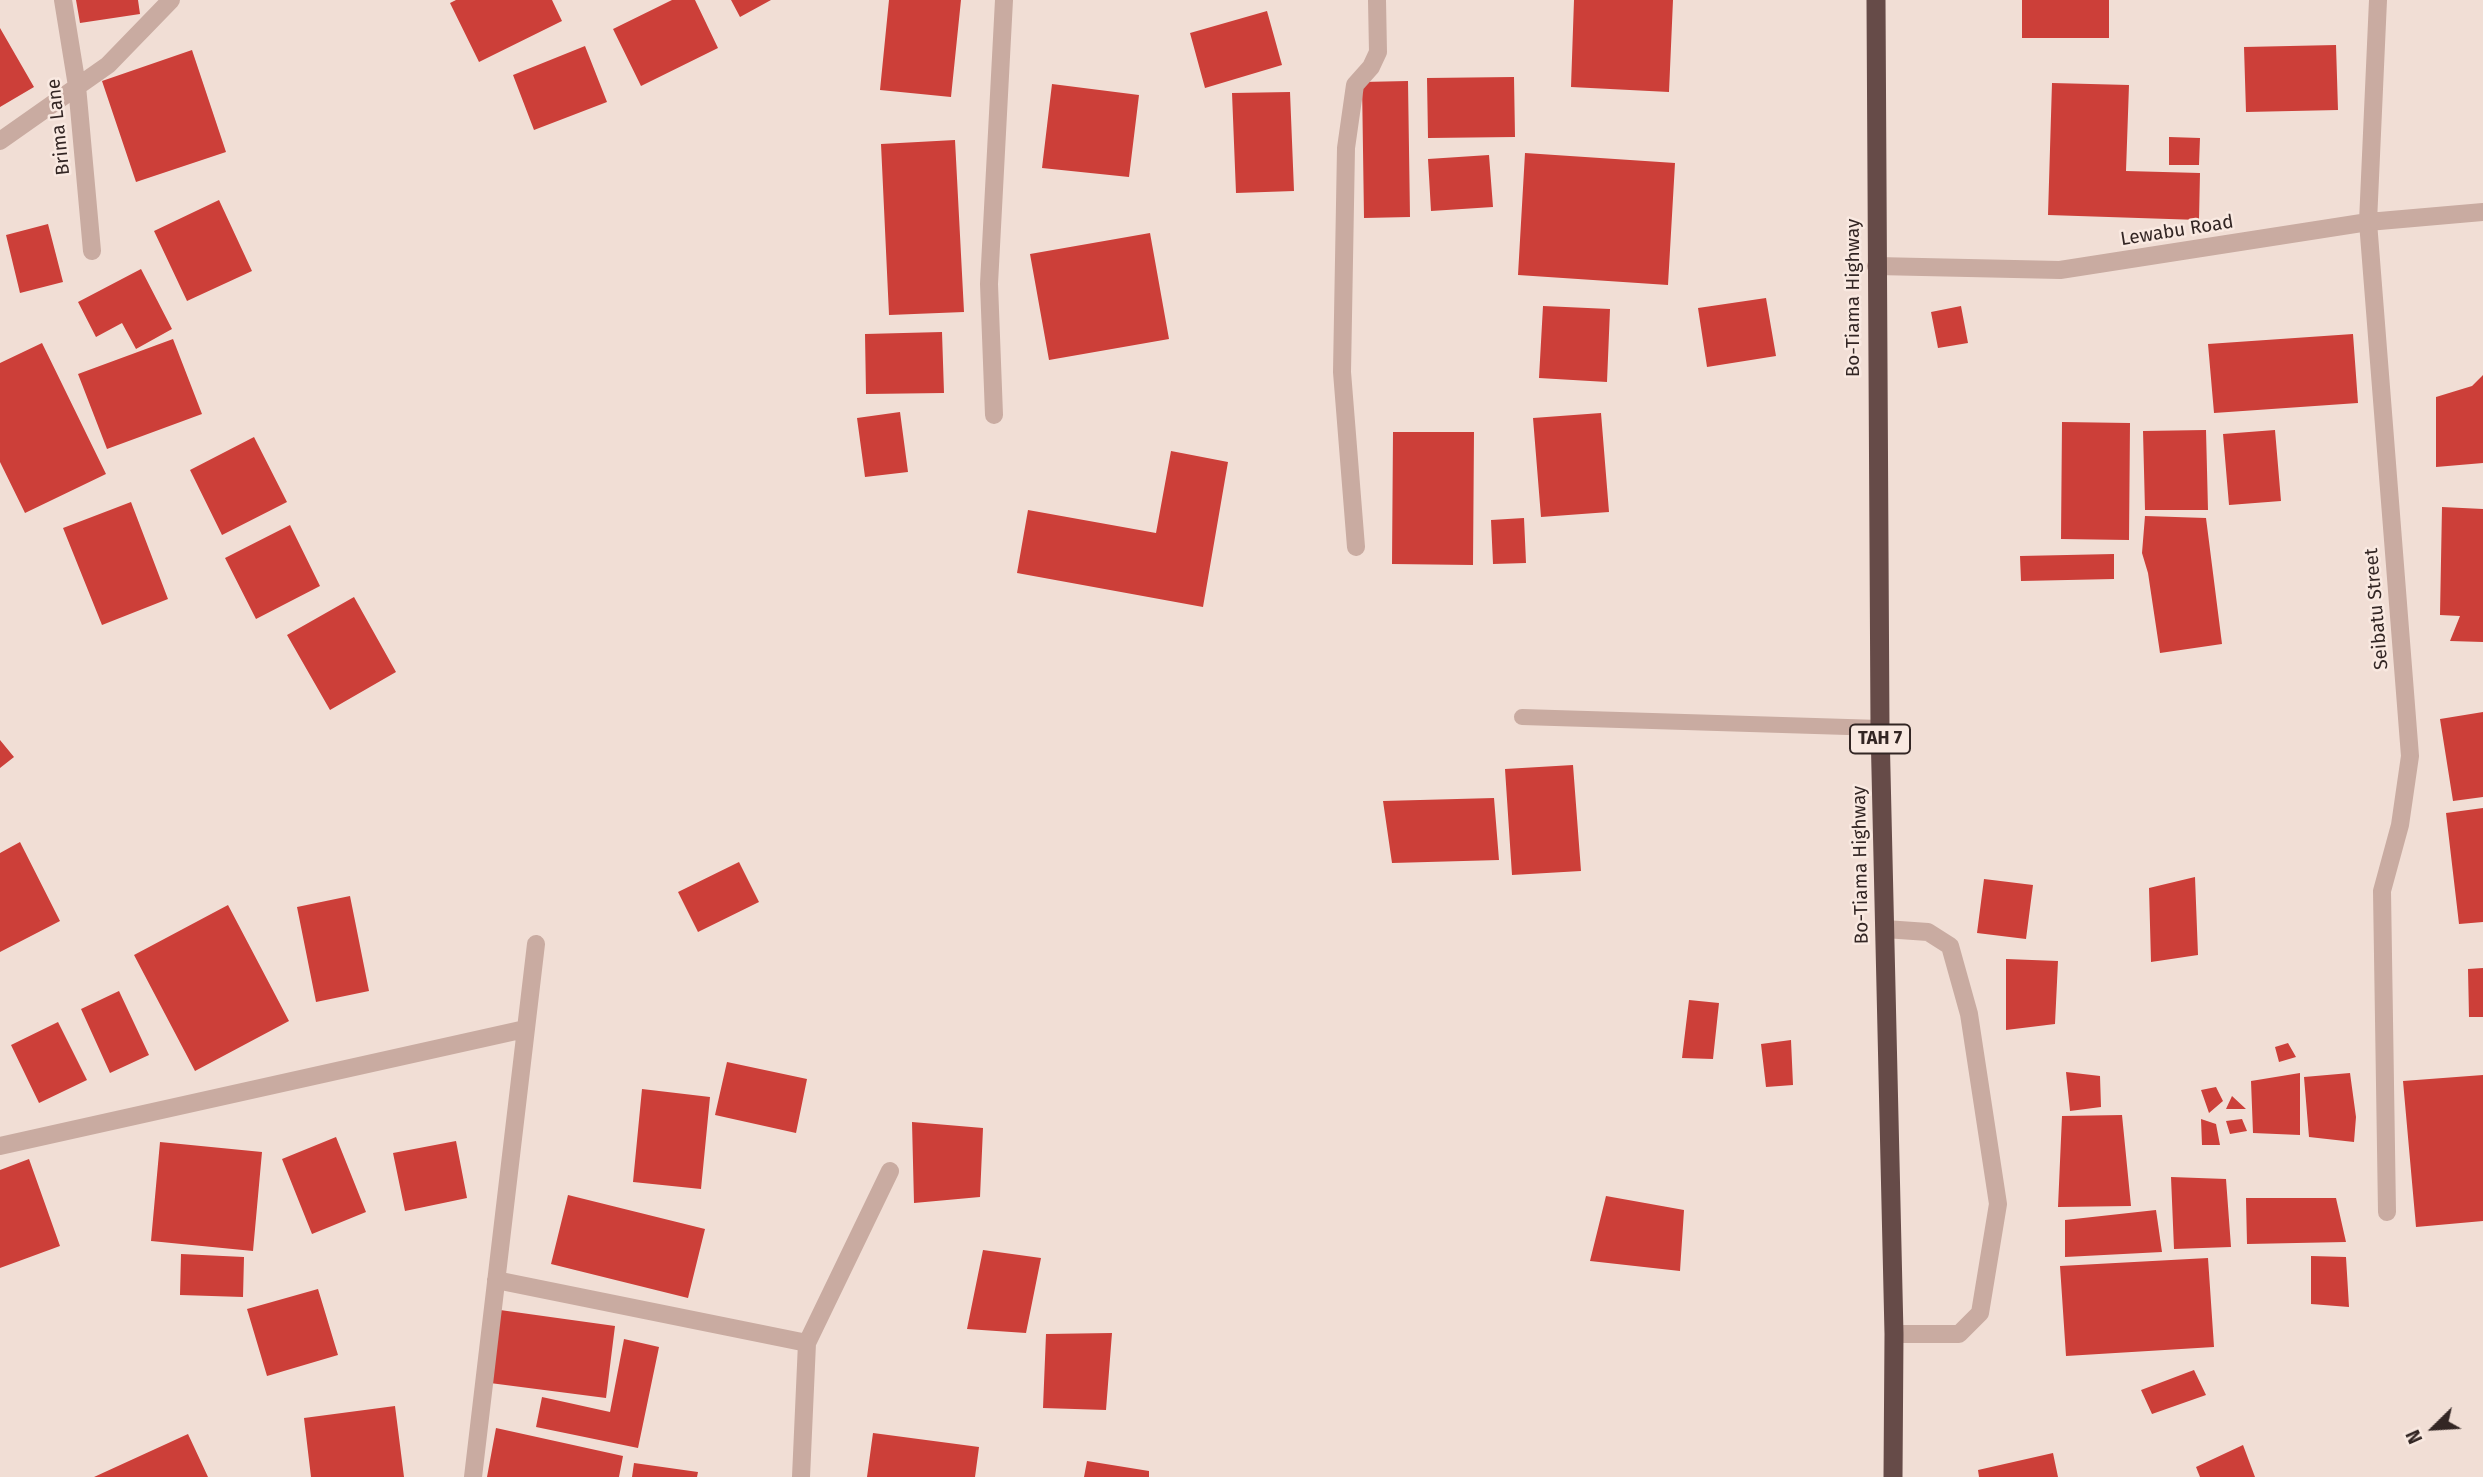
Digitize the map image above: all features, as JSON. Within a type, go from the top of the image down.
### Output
[{"type":"highway","name":"Bo-Tiama Highway","points":[[1876,0],[1880,728],[1894,1334],[1893,1477]]},
{"type":"street","name":"Brima Lane","points":[[63,0],[77,86],[92,251]]},
{"type":"street","points":[[0,141],[108,65],[171,0]]},
{"type":"street","points":[[994,415],[989,284],[1004,0]]},
{"type":"street","points":[[1356,547],[1342,372],[1346,148],[1355,85],[1371,67],[1378,52],[1377,0]]},
{"type":"street","name":"Seibatu Street","points":[[2378,0],[2368,222],[2410,756],[2400,825],[2382,891],[2387,1212]]},
{"type":"street","name":"Lewabu Road","points":[[1877,266],[2060,270],[2368,222],[2483,212]]},
{"type":"street","points":[[1885,929],[1928,932],[1950,946],[1969,1014],[1997,1204],[1980,1312],[1959,1334],[1894,1334]]},
{"type":"street","points":[[472,1477],[536,944]]},
{"type":"street","points":[[0,1146],[525,1029]]},
{"type":"street","points":[[801,1477],[807,1343],[890,1171]]},
{"type":"street","points":[[496,1280],[807,1343]]},
{"type":"lane","points":[[1522,717],[1880,728]]},
{"type":"building","points":[[76,0],[138,0],[140,14],[80,23]]},
{"type":"building","points":[[456,0],[552,0],[562,21],[479,62],[450,3]]},
{"type":"building","points":[[672,0],[695,0],[718,48],[641,86],[613,29]]},
{"type":"building","points":[[731,0],[771,0],[740,17]]},
{"type":"building","points":[[889,0],[961,0],[951,97],[880,90]]},
{"type":"building","points":[[1574,0],[1673,0],[1669,92],[1571,87]]},
{"type":"building","points":[[2022,0],[2109,0],[2109,38],[2022,38]]},
{"type":"building","points":[[1267,11],[1282,65],[1205,88],[1190,33]]},
{"type":"building","points":[[0,28],[34,87],[0,107]]},
{"type":"building","points":[[2336,45],[2338,110],[2246,112],[2244,47]]},
{"type":"building","points":[[585,46],[607,102],[534,130],[513,75]]},
{"type":"building","points":[[192,50],[226,152],[136,182],[102,81]]},
{"type":"building","points":[[1514,77],[1515,137],[1428,138],[1427,78]]},
{"type":"building","points":[[1408,81],[1410,217],[1364,218],[1362,82]]},
{"type":"building","points":[[2052,83],[2129,85],[2126,171],[2200,173],[2199,220],[2048,215]]},
{"type":"building","points":[[1052,84],[1139,95],[1129,177],[1042,168]]},
{"type":"building","points":[[1290,92],[1294,191],[1236,193],[1232,93]]},
{"type":"building","points":[[2169,137],[2200,138],[2199,165],[2169,165]]},
{"type":"building","points":[[955,140],[964,312],[889,315],[881,144]]},
{"type":"building","points":[[1525,153],[1675,163],[1668,285],[1518,275]]},
{"type":"building","points":[[1489,155],[1493,207],[1431,211],[1428,159]]},
{"type":"building","points":[[219,200],[252,271],[187,301],[154,231]]},
{"type":"building","points":[[48,224],[63,282],[20,293],[6,235]]},
{"type":"building","points":[[1150,233],[1169,339],[1049,360],[1030,254]]},
{"type":"building","points":[[141,269],[172,329],[136,349],[122,323],[96,337],[78,302]]},
{"type":"building","points":[[1766,298],[1776,356],[1707,367],[1698,308]]},
{"type":"building","points":[[1543,306],[1610,309],[1607,382],[1539,378]]},
{"type":"building","points":[[1961,306],[1968,343],[1938,348],[1931,312]]},
{"type":"building","points":[[942,332],[944,393],[866,394],[865,334]]},
{"type":"building","points":[[2353,334],[2358,403],[2214,413],[2208,344]]},
{"type":"building","points":[[173,339],[202,414],[107,449],[78,374]]},
{"type":"building","points":[[42,343],[106,474],[25,513],[0,462],[0,363]]},
{"type":"building","points":[[2483,375],[2483,463],[2436,467],[2436,397],[2472,386]]},
{"type":"building","points":[[900,412],[908,472],[865,477],[857,418]]},
{"type":"building","points":[[1601,413],[1609,512],[1541,517],[1533,418]]},
{"type":"building","points":[[2062,422],[2130,423],[2129,540],[2061,539]]},
{"type":"building","points":[[2206,430],[2208,510],[2145,510],[2143,431]]},
{"type":"building","points":[[2275,430],[2281,501],[2229,505],[2223,434]]},
{"type":"building","points":[[1393,432],[1474,432],[1473,565],[1392,564]]},
{"type":"building","points":[[254,437],[287,502],[222,535],[190,470]]},
{"type":"building","points":[[1171,451],[1228,462],[1203,607],[1017,573],[1028,510],[1156,533]]},
{"type":"building","points":[[131,502],[168,599],[102,625],[63,528]]},
{"type":"building","points":[[2442,507],[2483,509],[2483,642],[2450,641],[2460,616],[2440,615]]},
{"type":"building","points":[[2145,516],[2206,518],[2222,644],[2160,653],[2148,573],[2142,553]]},
{"type":"building","points":[[1524,518],[1526,563],[1493,564],[1491,520]]},
{"type":"building","points":[[290,525],[320,586],[256,619],[225,558]]},
{"type":"building","points":[[2114,554],[2114,579],[2021,581],[2020,556]]},
{"type":"building","points":[[354,597],[396,672],[330,710],[287,635]]},
{"type":"building","points":[[2483,712],[2483,797],[2453,801],[2440,719]]},
{"type":"building","points":[[0,740],[14,757],[0,768]]},
{"type":"building","points":[[1573,765],[1581,871],[1512,875],[1505,769]]},
{"type":"building","points":[[1494,798],[1499,860],[1392,863],[1383,801]]},
{"type":"building","points":[[2483,808],[2483,922],[2459,924],[2446,813]]},
{"type":"building","points":[[20,842],[60,921],[0,952],[0,853]]},
{"type":"building","points":[[739,862],[759,902],[698,932],[678,892]]},
{"type":"building","points":[[2195,877],[2198,955],[2151,962],[2149,888]]},
{"type":"building","points":[[1984,879],[2033,885],[2026,939],[1977,933]]},
{"type":"building","points":[[350,896],[369,991],[316,1002],[297,907]]},
{"type":"building","points":[[228,905],[289,1021],[195,1071],[134,955]]},
{"type":"building","points":[[2006,959],[2058,961],[2055,1024],[2006,1030]]},
{"type":"building","points":[[2483,968],[2483,1017],[2469,1017],[2468,969]]},
{"type":"building","points":[[119,991],[149,1055],[110,1073],[81,1009]]},
{"type":"building","points":[[1689,1000],[1719,1003],[1713,1059],[1682,1058]]},
{"type":"building","points":[[58,1022],[87,1080],[39,1103],[11,1045]]},
{"type":"building","points":[[1791,1040],[1793,1085],[1766,1087],[1761,1044]]},
{"type":"building","points":[[2288,1043],[2296,1057],[2279,1062],[2275,1047]]},
{"type":"building","points":[[727,1062],[807,1079],[796,1133],[715,1115]]},
{"type":"building","points":[[2066,1072],[2100,1076],[2101,1107],[2070,1111]]},
{"type":"building","points":[[2300,1073],[2300,1135],[2253,1133],[2251,1081]]},
{"type":"building","points":[[2350,1073],[2356,1117],[2354,1142],[2309,1137],[2304,1077]]},
{"type":"building","points":[[2483,1075],[2483,1221],[2416,1227],[2403,1081]]},
{"type":"building","points":[[2216,1087],[2223,1101],[2209,1113],[2201,1090]]},
{"type":"building","points":[[642,1089],[710,1097],[701,1189],[633,1182]]},
{"type":"building","points":[[2232,1096],[2246,1109],[2226,1109]]},
{"type":"building","points":[[2122,1115],[2131,1206],[2058,1207],[2062,1116]]},
{"type":"building","points":[[2201,1119],[2216,1124],[2220,1145],[2202,1145]]},
{"type":"building","points":[[2242,1119],[2247,1131],[2230,1134],[2226,1121]]},
{"type":"building","points":[[912,1122],[983,1128],[980,1197],[914,1203]]},
{"type":"building","points":[[336,1137],[366,1212],[312,1234],[282,1159]]},
{"type":"building","points":[[456,1141],[467,1198],[405,1211],[393,1153]]},
{"type":"building","points":[[160,1142],[262,1152],[253,1251],[151,1241]]},
{"type":"building","points":[[29,1159],[60,1246],[0,1268],[0,1170]]},
{"type":"building","points":[[2171,1177],[2226,1179],[2231,1247],[2174,1249]]},
{"type":"building","points":[[568,1195],[705,1229],[688,1298],[551,1264]]},
{"type":"building","points":[[1606,1196],[1684,1210],[1680,1271],[1590,1261]]},
{"type":"building","points":[[2246,1198],[2336,1198],[2346,1242],[2247,1244]]},
{"type":"building","points":[[2156,1210],[2162,1252],[2065,1257],[2065,1220]]},
{"type":"building","points":[[983,1250],[1041,1258],[1026,1333],[967,1329]]},
{"type":"building","points":[[181,1254],[244,1257],[243,1297],[180,1295]]},
{"type":"building","points":[[2311,1256],[2346,1257],[2349,1307],[2311,1304]]},
{"type":"building","points":[[2208,1258],[2214,1347],[2066,1356],[2060,1266]]},
{"type":"building","points":[[318,1289],[338,1355],[267,1376],[247,1309]]},
{"type":"building","points":[[500,1310],[615,1326],[606,1398],[490,1383]]},
{"type":"building","points":[[1112,1333],[1106,1410],[1043,1408],[1046,1334]]},
{"type":"building","points":[[624,1339],[659,1347],[638,1448],[536,1427],[542,1397],[610,1412]]},
{"type":"building","points":[[2194,1370],[2206,1395],[2152,1414],[2141,1390]]},
{"type":"building","points":[[395,1406],[404,1477],[311,1477],[304,1418]]},
{"type":"building","points":[[496,1428],[623,1456],[619,1477],[487,1477]]},
{"type":"building","points":[[873,1433],[979,1447],[975,1477],[867,1477]]},
{"type":"building","points":[[188,1434],[208,1477],[94,1477]]},
{"type":"building","points":[[2243,1445],[2255,1477],[2200,1477],[2196,1467]]},
{"type":"building","points":[[2053,1453],[2058,1477],[1979,1477],[1978,1470]]},
{"type":"building","points":[[1087,1461],[1149,1471],[1149,1477],[1084,1477]]},
{"type":"building","points":[[634,1463],[698,1472],[697,1477],[632,1477]]}]
